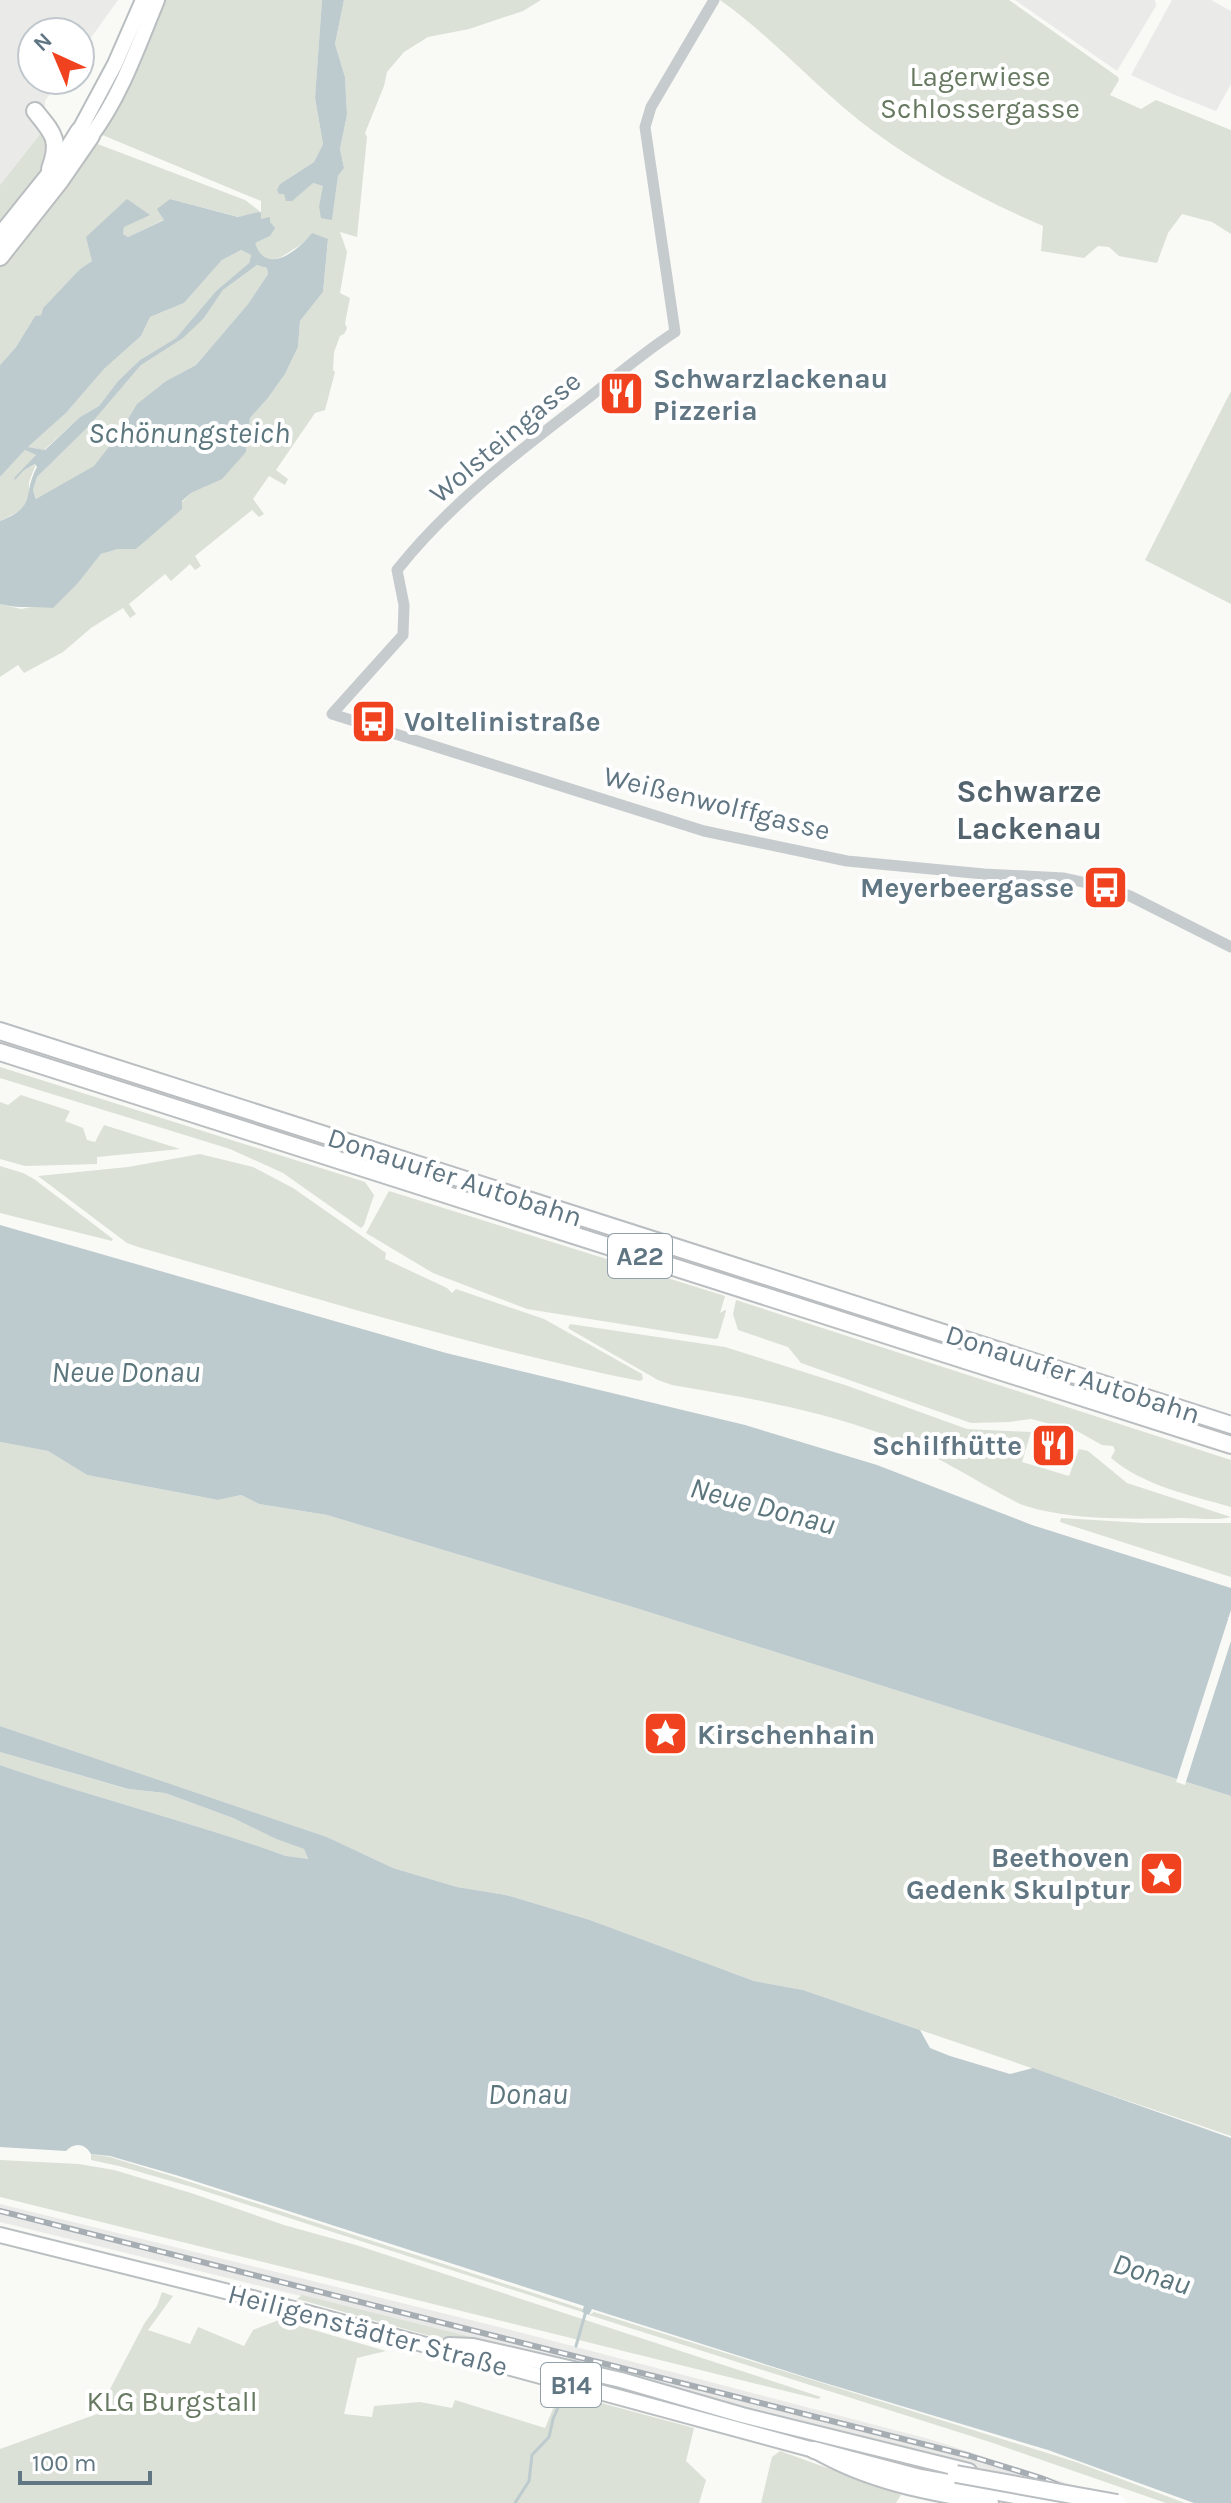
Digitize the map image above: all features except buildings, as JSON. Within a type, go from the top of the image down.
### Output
[{"type":"highway","points":[[35,111],[52,131],[56,142],[48,174]]},
{"type":"highway","points":[[0,236],[48,174],[85,133]]},
{"type":"highway","points":[[0,257],[60,181],[85,133]]},
{"type":"highway","name":"Donauufer Autobahn","points":[[0,1031],[1231,1425]]},
{"type":"highway","name":"Donauufer Autobahn","points":[[0,1052],[1231,1445]]},
{"type":"highway","name":"Heiligenstädter Straße","points":[[814,2450],[874,2465]]},
{"type":"highway","name":"B14","points":[[874,2465],[920,2478],[1060,2503]]},
{"type":"highway","name":"B14","points":[[874,2465],[956,2474],[1117,2503]]},
{"type":"main road","points":[[85,133],[143,0]]},
{"type":"main road","points":[[85,133],[116,95],[157,0]]},
{"type":"main road","name":"Heiligenstädter Straße","points":[[0,2235],[237,2294],[814,2450]]},
{"type":"main road","points":[[416,2343],[473,2346],[621,2380],[756,2419],[1030,2485],[1072,2503]]},
{"type":"main road","points":[[814,2450],[873,2479],[991,2503]]},
{"type":"street","name":"Wolsteingasse","points":[[332,714],[403,635],[404,605],[397,570],[409,555],[468,494],[534,439],[675,332],[645,127],[651,107],[714,0]]},
{"type":"street","name":"Weißenwolffgasse","points":[[332,714],[704,831],[847,861],[1064,878],[1105,887],[1130,896],[1231,947]]},
{"type":"shaded area","points":[[0,0],[118,0],[96,31],[96,16],[16,16],[16,96],[49,96],[45,101],[45,128],[0,185]]},
{"type":"shaded area","points":[[1015,0],[1155,0],[1156,6],[1117,71]]},
{"type":"shaded area","points":[[1172,0],[1211,0],[1231,11],[1231,84],[1216,111],[1131,75]]},
{"type":"shaded area","points":[[0,2204],[499,2327],[929,2439],[1088,2490],[1004,2475],[602,2370],[0,2222]]},
{"type":"green space","points":[[164,0],[322,0],[315,98],[323,144],[314,162],[280,184],[313,183],[324,186],[319,206],[332,219],[338,176],[344,168],[340,149],[347,115],[345,77],[335,44],[344,0],[541,0],[523,11],[469,29],[428,37],[404,52],[387,72],[365,133],[357,237],[340,232],[347,252],[340,293],[350,298],[345,323],[347,328],[334,352],[335,372],[325,410],[315,413],[276,470],[288,479],[285,485],[269,476],[253,499],[264,514],[259,517],[252,510],[195,556],[201,566],[195,570],[190,564],[171,581],[165,574],[129,604],[136,614],[130,618],[123,608],[91,628],[63,652],[24,673],[18,665],[0,677],[0,604],[21,609],[37,606],[78,583],[101,554],[118,549],[136,549],[191,493],[204,487],[246,452],[250,418],[285,374],[298,347],[300,321],[323,292],[328,240],[305,243],[282,257],[269,260],[258,253],[254,243],[270,236],[258,212],[239,217],[170,199],[165,219],[128,237],[123,234],[127,199],[92,261],[80,269],[43,308],[41,315],[35,316],[16,347],[0,365],[0,267],[17,249],[95,143],[245,200],[261,212],[261,201],[100,134],[125,90]]},
{"type":"green space","name":"Lagerwiese Schlossergasse","points":[[720,0],[1009,0],[1118,77],[1110,95],[1141,109],[1156,100],[1231,130],[1231,234],[1212,222],[1182,214],[1168,233],[1157,263],[1119,256],[1109,247],[1098,246],[1084,258],[1041,251],[1043,226],[913,159],[853,115],[760,31]]},
{"type":"green space","points":[[45,128],[54,146],[42,172],[0,226],[0,185]]},
{"type":"green space","points":[[241,250],[251,255],[249,263],[216,291],[176,338],[140,360],[118,381],[99,406],[80,417],[44,450],[28,447],[141,336],[150,317],[184,303],[222,260]]},
{"type":"green space","points":[[257,265],[267,268],[268,274],[248,304],[196,365],[166,381],[138,404],[120,434],[94,467],[37,500],[33,490],[37,477],[89,426],[141,365],[204,318],[223,290]]},
{"type":"green space","points":[[1231,391],[1231,604],[1145,560]]},
{"type":"green space","points":[[25,450],[36,455],[23,471],[36,464],[29,482],[29,500],[25,508],[0,521],[0,477]]},
{"type":"green space","points":[[0,1067],[365,1182],[374,1195],[364,1225],[361,1228],[283,1173],[230,1149],[0,1078]]},
{"type":"green space","points":[[21,1095],[70,1111],[65,1121],[83,1128],[87,1140],[95,1142],[104,1125],[180,1149],[97,1157],[97,1164],[25,1166],[0,1159],[0,1102],[8,1105]]},
{"type":"green space","points":[[200,1154],[253,1167],[293,1188],[386,1253],[385,1259],[452,1293],[456,1289],[544,1319],[642,1374],[643,1379],[640,1381],[577,1367],[451,1336],[138,1247],[127,1243],[38,1176],[128,1167]]},
{"type":"green space","points":[[0,1166],[34,1179],[112,1241],[0,1213]]},
{"type":"green space","points":[[389,1191],[725,1296],[720,1313],[726,1311],[718,1338],[527,1309],[433,1273],[366,1233]]},
{"type":"green space","points":[[736,1300],[1231,1460],[1231,1507],[1138,1476],[1111,1458],[1115,1450],[1113,1446],[1102,1445],[1077,1431],[1031,1419],[971,1423],[801,1363],[788,1347],[738,1330],[733,1314]]},
{"type":"green space","points":[[570,1324],[725,1347],[845,1385],[967,1429],[1031,1432],[1022,1462],[1069,1476],[1079,1449],[1088,1451],[1127,1483],[1231,1517],[1100,1518],[1039,1510],[1020,1504],[901,1441],[857,1425],[658,1380],[571,1330],[568,1328]]},
{"type":"green space","points":[[0,1442],[48,1451],[87,1475],[218,1500],[241,1495],[259,1504],[327,1515],[636,1608],[1231,1796],[1231,2136],[803,1990],[754,1981],[590,1920],[506,1895],[457,1887],[393,1868],[327,1837],[0,1726]]},
{"type":"green space","points":[[1061,1518],[1143,1523],[1231,1523],[1231,1577],[1060,1522]]},
{"type":"green space","points":[[0,1752],[127,1789],[165,1793],[304,1849],[308,1860],[286,1856],[0,1765]]},
{"type":"green space","points":[[91,2154],[178,2178],[583,2309],[582,2312],[192,2187],[91,2160]]},
{"type":"green space","points":[[0,2160],[79,2164],[114,2170],[356,2245],[821,2397],[818,2399],[0,2197]]},
{"type":"green space","name":"KLG Burgstall","points":[[162,2292],[173,2296],[148,2330],[190,2344],[198,2327],[244,2346],[253,2330],[279,2320],[386,2351],[357,2358],[344,2414],[372,2417],[374,2406],[420,2402],[452,2408],[455,2400],[545,2428],[560,2392],[694,2428],[686,2461],[706,2480],[699,2503],[0,2503],[0,2449],[97,2414]]},
{"type":"green space","points":[[302,2295],[491,2342],[490,2346],[430,2336],[297,2299]]},
{"type":"green space","points":[[594,2312],[1076,2462],[1185,2503],[1166,2503],[993,2443],[589,2315]]},
{"type":"green space","points":[[780,2451],[901,2495],[896,2503],[761,2503],[772,2457]]},
{"type":"water","points":[[322,0],[344,0],[335,44],[345,77],[347,115],[340,149],[344,168],[338,176],[332,220],[321,218],[319,206],[323,186],[313,183],[292,201],[286,201],[284,194],[279,194],[277,190],[280,184],[314,162],[323,144],[315,98]]},
{"type":"water","name":"Schönungsteich","points":[[127,199],[150,215],[124,227],[123,234],[128,237],[164,220],[157,209],[170,199],[238,217],[258,212],[261,219],[270,217],[275,228],[270,236],[255,243],[267,258],[274,259],[291,253],[312,233],[328,239],[323,292],[300,321],[298,347],[285,374],[250,418],[246,452],[222,479],[191,493],[182,501],[182,509],[136,549],[118,549],[101,554],[53,608],[0,604],[0,521],[25,505],[37,467],[35,464],[23,471],[14,481],[36,455],[25,450],[0,477],[0,365],[16,347],[35,316],[41,315],[43,308],[80,269],[92,261],[86,237]],"holes":[[[241,250],[251,255],[249,263],[216,291],[176,338],[140,360],[118,381],[99,406],[80,417],[45,450],[28,447],[141,336],[150,317],[184,303],[222,260]],[[257,265],[267,268],[268,274],[248,304],[196,365],[166,381],[137,404],[94,466],[36,499],[33,490],[37,477],[89,426],[141,365],[183,338],[204,318],[223,290]]]},
{"type":"water","name":"Neue Donau","points":[[0,1225],[446,1353],[745,1425],[877,1465],[1032,1525],[1231,1588],[1231,1617],[1227,1617],[1231,1619],[1231,1796],[636,1608],[327,1515],[259,1504],[241,1495],[218,1500],[87,1475],[48,1451],[0,1442]]},
{"type":"water","name":"Donau","points":[[0,1726],[327,1837],[393,1868],[457,1887],[506,1895],[590,1920],[754,1981],[803,1990],[920,2030],[930,2048],[950,2056],[1010,2074],[1033,2068],[1231,2138],[1231,2503],[1194,2503],[1048,2450],[592,2309],[589,2315],[582,2312],[584,2306],[179,2176],[110,2156],[91,2154],[83,2146],[72,2146],[66,2151],[0,2147],[0,1765],[286,1856],[308,1859],[304,1849],[165,1793],[128,1789],[0,1752]]},
{"type":"pier","points":[[1231,1610],[1231,1641],[1185,1785],[1176,1782]]},
{"type":"waterway","points":[[576,2346],[586,2311]]},
{"type":"waterway","points":[[515,2503],[529,2481],[532,2455],[549,2437],[564,2394]]},
{"type":"railway","points":[[0,2211],[970,2456],[1041,2478],[1103,2503]]},
{"type":"place","name":"Schwarzlackenau Pizzeria","points":[[622,394]]},
{"type":"place","name":"Voltelinistraße","points":[[373,721]]},
{"type":"place","name":"Meyerbeergasse","points":[[1105,887]]},
{"type":"place","name":"Schilfhütte","points":[[1053,1445]]},
{"type":"place","name":"Kirschenhain","points":[[666,1734]]},
{"type":"place","name":"Beethoven Gedenk Skulptur","points":[[1161,1873]]},
{"type":"district","name":"Schwarze Lackenau","points":[[1029,810]]}]
